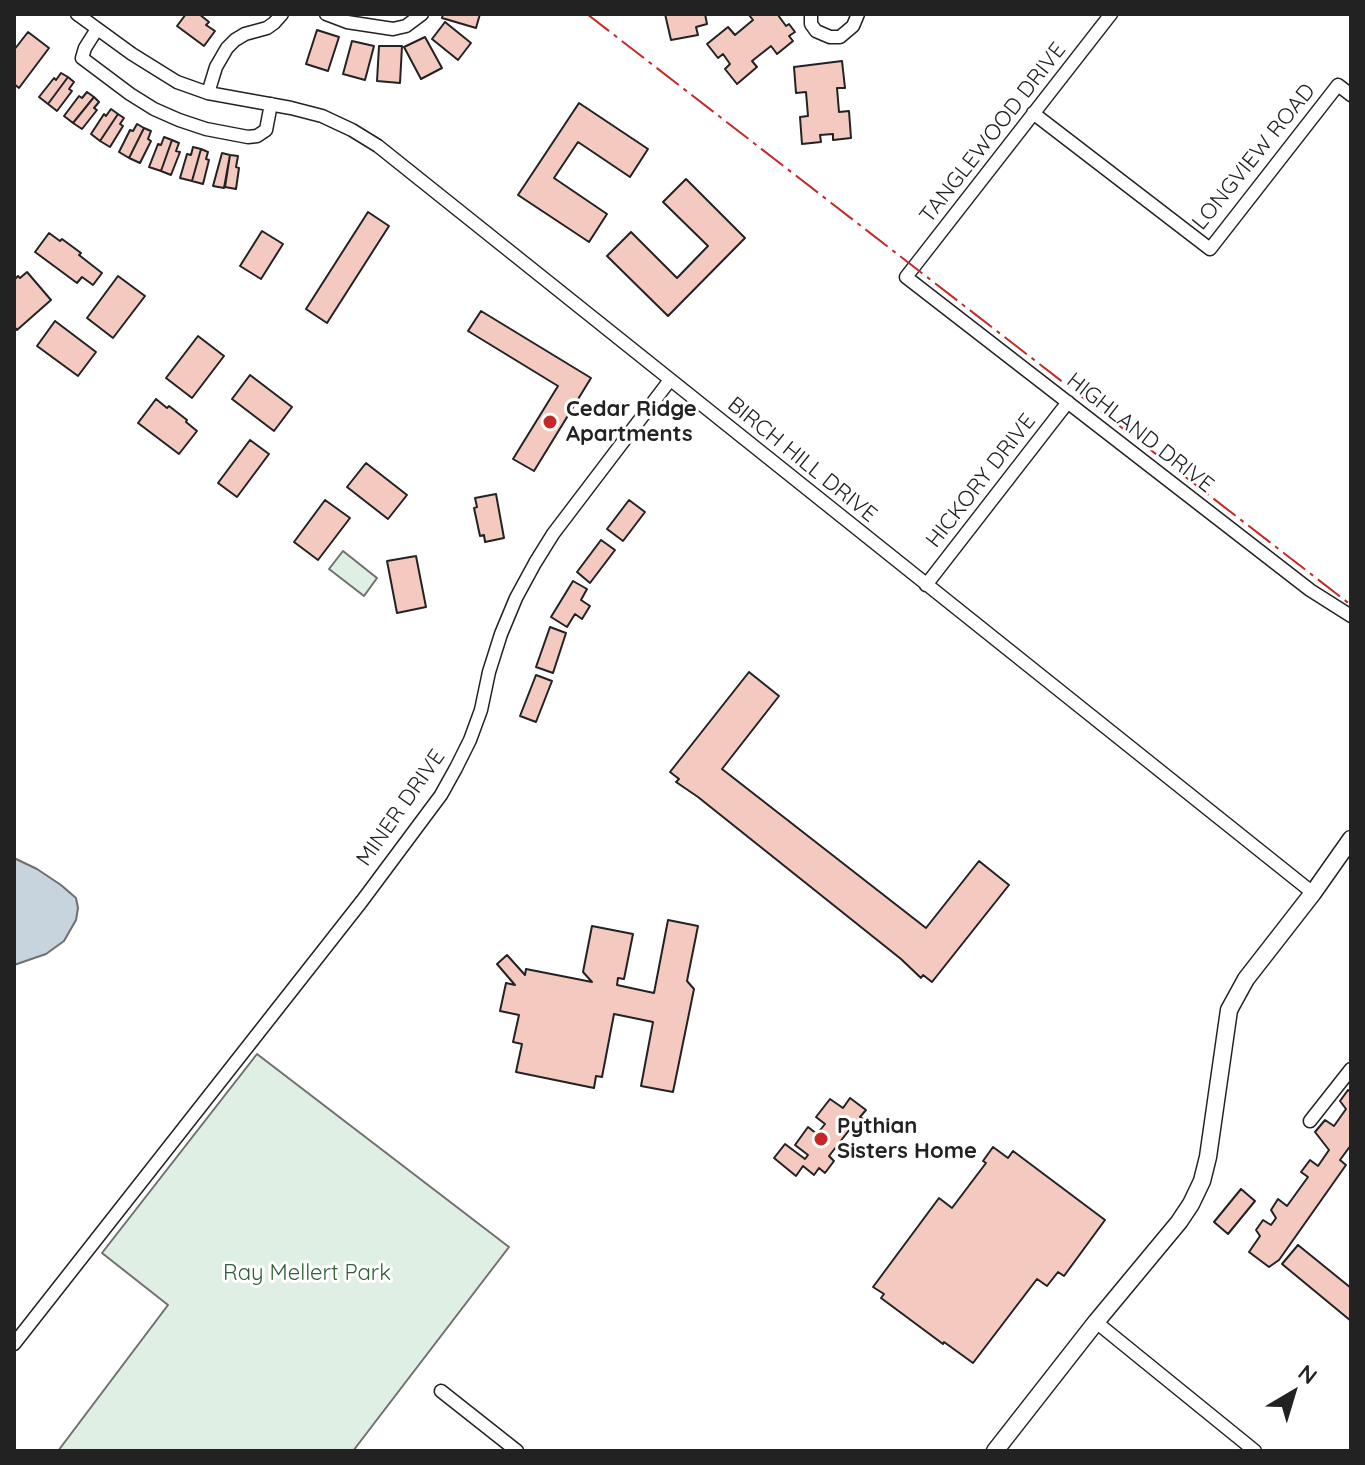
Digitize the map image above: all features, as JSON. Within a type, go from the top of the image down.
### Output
[{"type":"street","name":"BIRCH HILL DRIVE","points":[[77,14],[177,82],[208,93],[322,116],[378,146],[1313,893]]},
{"type":"street","points":[[208,93],[216,67],[227,48],[245,34],[267,28],[282,14]]},
{"type":"street","points":[[326,14],[347,22],[393,29],[406,26],[422,14]]},
{"type":"street","points":[[811,14],[811,24],[816,31],[830,37],[840,37],[853,26],[858,14]]},
{"type":"street","name":"TANGLEWOOD DRIVE","points":[[906,277],[1111,14]]},
{"type":"street","points":[[97,29],[82,58],[130,94],[179,120],[206,129],[257,136],[266,130],[271,104]]},
{"type":"street","name":"LONGVIEW ROAD","points":[[1033,113],[1210,249],[1338,85],[1351,95]]},
{"type":"street","name":"HIGHLAND DRIVE","points":[[906,277],[1310,590],[1351,616]]},
{"type":"street","name":"MINER DRIVE","points":[[14,1344],[362,901],[441,795],[470,740],[501,634],[535,563],[553,534],[670,380]]},
{"type":"street","name":"HICKORY DRIVE","points":[[926,585],[1068,402]]},
{"type":"street","points":[[995,1451],[1191,1204],[1202,1181],[1208,1157],[1229,1010],[1246,979],[1351,839]]},
{"type":"street","points":[[1310,1121],[1351,1071]]},
{"type":"street","points":[[1096,1322],[1255,1451]]},
{"type":"street","points":[[441,1391],[517,1451]]},
{"type":"green space","points":[[343,551],[377,578],[364,596],[329,569]]},
{"type":"green space","name":"Ray Mellert Park","points":[[257,1054],[509,1247],[353,1451],[58,1451],[168,1305],[102,1253]]},
{"type":"shaded area","points":[[14,858],[61,885],[76,898],[78,908],[76,920],[64,941],[46,954],[14,965]]},
{"type":"building","points":[[186,14],[199,14],[209,22],[206,25],[215,31],[204,46],[177,26]]},
{"type":"building","points":[[443,14],[480,14],[476,28],[442,18]]},
{"type":"building","points":[[665,14],[705,14],[707,24],[696,27],[698,35],[671,40]]},
{"type":"building","points":[[750,14],[779,14],[786,26],[789,24],[795,32],[789,36],[793,41],[777,54],[771,46],[752,61],[757,67],[737,84],[725,69],[730,64],[723,54],[718,58],[707,44],[728,27],[735,35],[753,20]]},
{"type":"building","points":[[445,22],[471,43],[458,60],[432,39]]},
{"type":"building","points":[[317,30],[339,37],[328,71],[306,64]]},
{"type":"building","points":[[28,32],[49,48],[19,88],[14,84],[14,50]]},
{"type":"building","points":[[425,37],[442,68],[421,79],[404,47]]},
{"type":"building","points":[[352,41],[374,46],[365,80],[343,74]]},
{"type":"building","points":[[379,46],[402,46],[400,83],[377,81]]},
{"type":"building","points":[[842,61],[845,88],[837,88],[839,112],[849,111],[851,138],[833,140],[833,134],[820,135],[821,142],[802,144],[800,117],[808,116],[806,92],[796,93],[794,67]]},
{"type":"building","points":[[61,73],[68,77],[48,104],[39,97]]},
{"type":"building","points":[[68,77],[74,82],[69,89],[72,91],[57,111],[48,104]]},
{"type":"building","points":[[87,92],[94,97],[73,123],[64,116],[79,96],[82,98]]},
{"type":"building","points":[[94,97],[99,102],[94,108],[97,110],[82,129],[73,123]]},
{"type":"building","points":[[579,103],[648,149],[630,177],[578,142],[554,178],[607,214],[589,242],[518,195]]},
{"type":"building","points":[[111,109],[118,114],[100,141],[91,134]]},
{"type":"building","points":[[118,114],[124,118],[120,124],[123,126],[110,147],[100,141]]},
{"type":"building","points":[[137,124],[144,128],[129,158],[119,152],[130,130],[133,131]]},
{"type":"building","points":[[144,128],[151,131],[148,139],[151,141],[140,163],[129,158]]},
{"type":"building","points":[[164,137],[172,140],[161,171],[149,167]]},
{"type":"building","points":[[172,140],[179,143],[176,151],[180,152],[171,175],[161,171]]},
{"type":"building","points":[[193,147],[201,149],[192,181],[180,178],[187,154],[191,155]]},
{"type":"building","points":[[201,149],[208,152],[206,159],[209,160],[203,184],[192,181]]},
{"type":"building","points":[[222,153],[230,155],[224,188],[213,186]]},
{"type":"building","points":[[230,155],[238,156],[236,189],[225,187]]},
{"type":"building","points":[[686,179],[745,238],[668,316],[607,256],[631,232],[677,278],[708,246],[663,202]]},
{"type":"building","points":[[368,212],[389,226],[327,323],[306,309]]},
{"type":"building","points":[[262,231],[283,244],[261,279],[240,266]]},
{"type":"building","points":[[49,233],[81,253],[79,255],[102,273],[93,285],[82,277],[77,283],[35,252]]},
{"type":"building","points":[[27,272],[51,300],[17,330],[14,326],[14,280]]},
{"type":"building","points":[[118,276],[145,296],[113,338],[87,318]]},
{"type":"building","name":"Cedar Ridge Apartments","points":[[481,311],[591,378],[534,471],[513,459],[558,386],[468,331]]},
{"type":"building","points":[[55,321],[96,352],[78,376],[37,346]]},
{"type":"building","points":[[198,336],[224,356],[192,398],[166,378]]},
{"type":"building","points":[[250,375],[292,407],[274,431],[232,399]]},
{"type":"building","points":[[156,399],[187,420],[197,431],[179,454],[138,423]]},
{"type":"building","points":[[250,440],[269,454],[237,497],[218,483]]},
{"type":"building","points":[[366,463],[407,495],[388,519],[347,487]]},
{"type":"building","points":[[496,494],[504,538],[485,542],[484,535],[480,536],[475,498]]},
{"type":"building","points":[[325,500],[350,518],[318,560],[294,542]]},
{"type":"building","points":[[629,500],[645,512],[623,541],[607,529]]},
{"type":"building","points":[[601,540],[615,550],[590,583],[577,572]]},
{"type":"building","points":[[416,556],[426,607],[397,613],[387,561]]},
{"type":"building","points":[[573,581],[587,589],[581,600],[590,606],[582,619],[575,614],[567,627],[551,617]]},
{"type":"building","points":[[550,627],[566,633],[553,673],[536,667]]},
{"type":"building","points":[[749,672],[779,696],[722,769],[926,928],[979,861],[1009,885],[932,982],[923,975],[921,978],[676,782],[679,779],[670,772]]},
{"type":"building","points":[[536,675],[552,681],[536,722],[520,716]]},
{"type":"building","points":[[668,920],[698,926],[687,981],[694,989],[673,1092],[641,1086],[653,1022],[614,1014],[602,1077],[596,1076],[594,1088],[516,1072],[522,1044],[513,1042],[519,1015],[500,1011],[506,983],[515,985],[497,964],[507,955],[525,975],[526,969],[592,982],[583,972],[592,926],[633,934],[624,979],[618,978],[617,985],[654,993]]},
{"type":"building","points":[[1348,1090],[1351,1092],[1351,1145],[1340,1160],[1346,1165],[1279,1260],[1269,1267],[1249,1252],[1260,1236],[1256,1230],[1263,1220],[1271,1225],[1276,1218],[1271,1210],[1278,1199],[1287,1206],[1308,1177],[1301,1172],[1310,1160],[1318,1166],[1329,1150],[1315,1132],[1325,1120],[1334,1126],[1346,1109],[1340,1101]]},
{"type":"building","name":"Pythian Sisters Home","points":[[850,1098],[866,1110],[860,1117],[865,1120],[855,1133],[850,1129],[829,1156],[834,1161],[825,1173],[819,1168],[814,1175],[803,1166],[796,1176],[774,1158],[785,1144],[805,1159],[808,1155],[795,1145],[808,1127],[817,1134],[825,1124],[816,1117],[830,1099],[843,1108]]},
{"type":"building","points":[[993,1147],[1008,1158],[1013,1151],[1105,1220],[1064,1276],[1058,1272],[1047,1286],[1037,1279],[973,1363],[881,1298],[884,1294],[873,1287],[939,1198],[952,1208],[986,1163],[983,1161]]},
{"type":"building","points":[[1241,1189],[1255,1201],[1228,1234],[1214,1222]]},
{"type":"building","points":[[1298,1245],[1351,1288],[1351,1321],[1282,1264]]},
{"type":"power","points":[[587,14],[1351,605]]},
{"type":"place","name":"Cedar Ridge Apartments","points":[[550,422]]},
{"type":"place","name":"Pythian Sisters Home","points":[[821,1139]]}]
